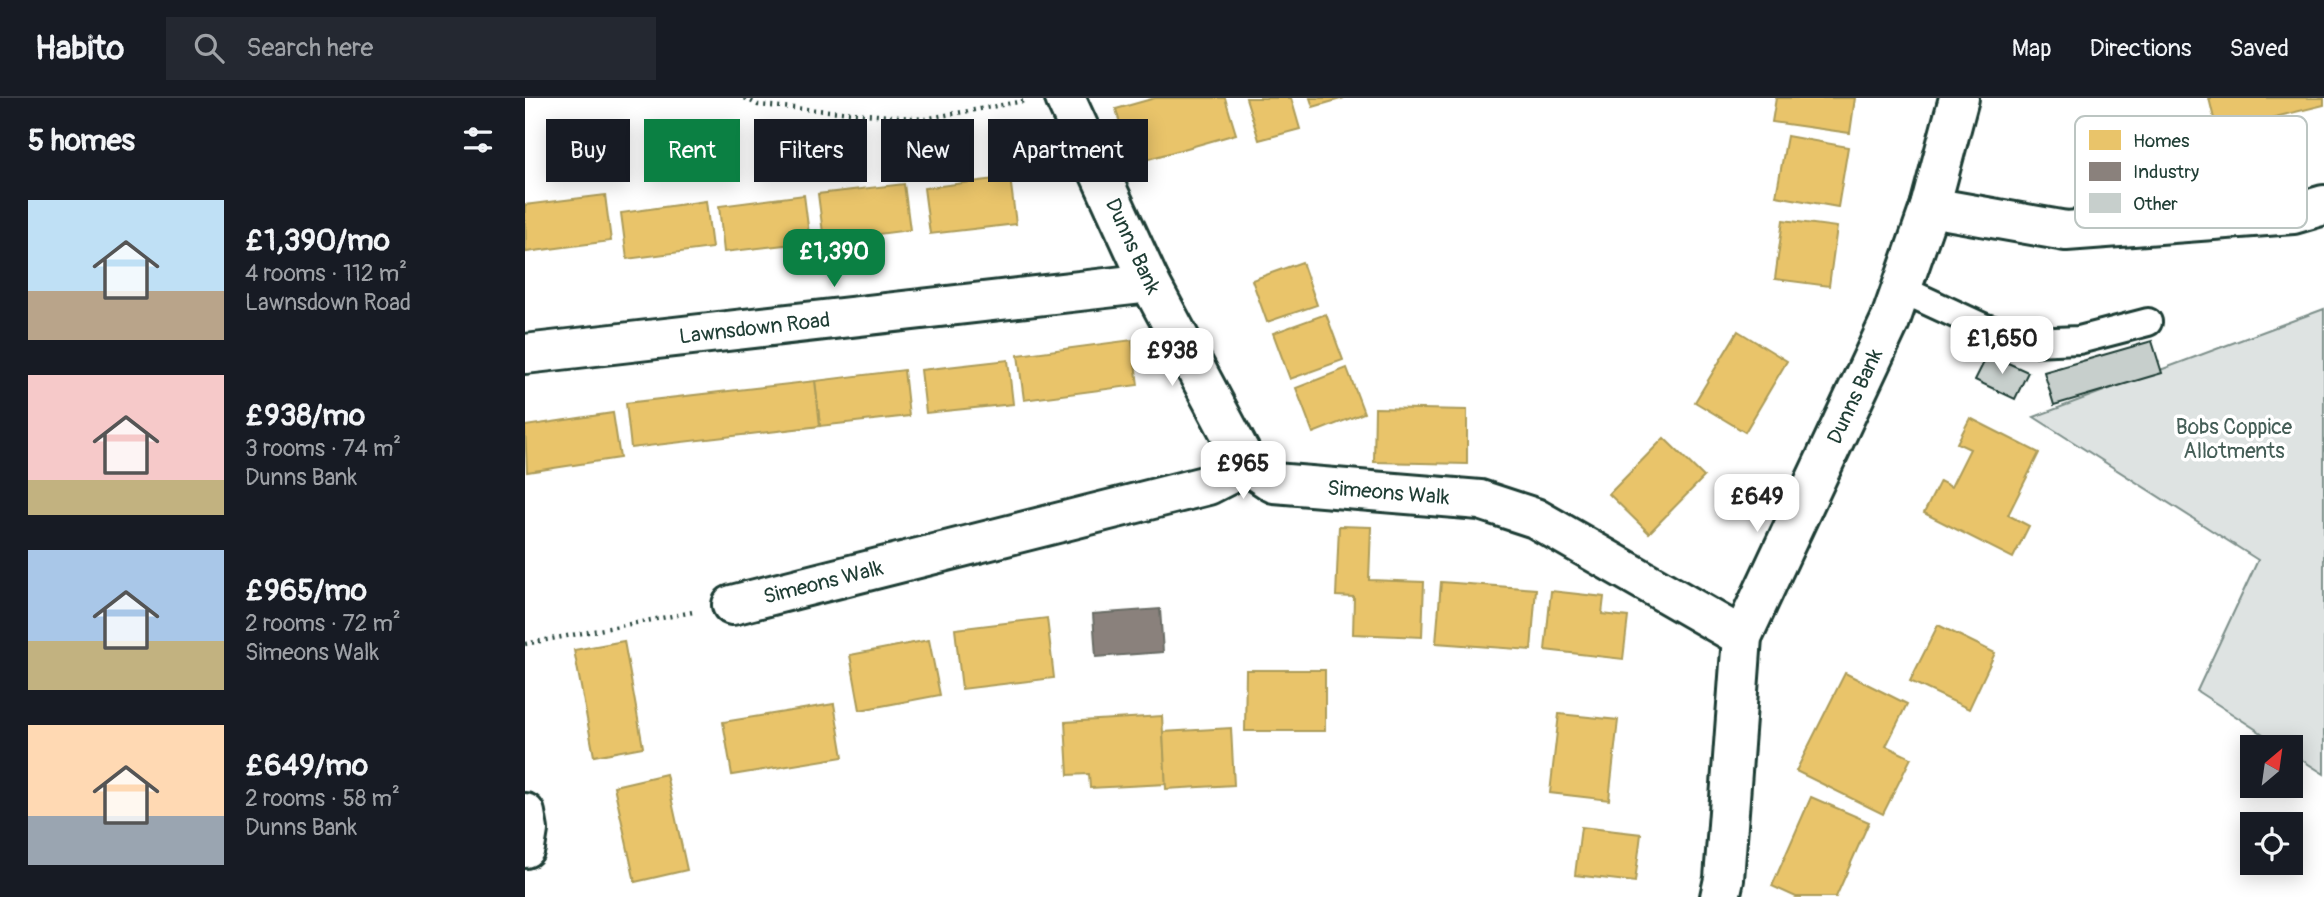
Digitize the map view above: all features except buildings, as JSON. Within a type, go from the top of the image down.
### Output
[{"type":"street","name":"Dunns Bank","points":[[1720,897],[1724,879],[1742,637],[1890,321],[1930,207],[1959,98]]},
{"type":"street","name":"Dunns Bank","points":[[1047,99],[1150,283],[1247,465]]},
{"type":"street","points":[[2307,210],[2324,205]]},
{"type":"street","points":[[1930,207],[2066,231],[2106,228]]},
{"type":"street","name":"Lawnsdown Road","points":[[525,354],[1150,283]]},
{"type":"street","name":"Simeons Walk","points":[[732,605],[1208,485],[1247,465],[1275,483],[1480,500],[1535,518],[1742,637]]},
{"type":"street","points":[[525,813],[528,830],[525,848]]},
{"type":"lane","points":[[1901,289],[1983,327],[2032,342],[2079,340],[2148,322]]},
{"type":"path","points":[[745,98],[758,105],[925,120],[1047,99]]},
{"type":"path","points":[[525,644],[732,605]]},
{"type":"green space","name":"Bobs Coppice Allotments","points":[[2324,309],[2324,774],[2303,761],[2303,735],[2265,735],[2197,691],[2258,560],[2034,417]]}]
